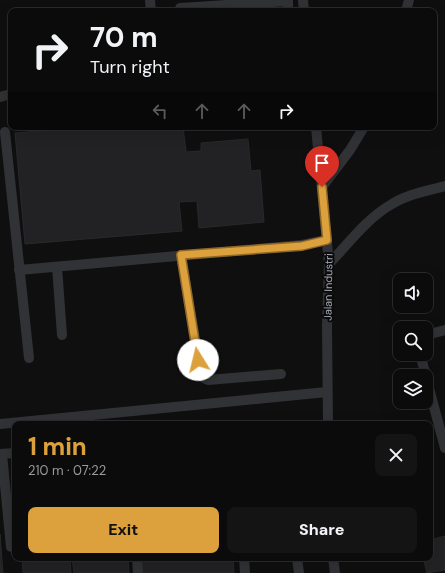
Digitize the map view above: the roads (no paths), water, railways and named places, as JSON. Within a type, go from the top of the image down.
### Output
[{"type":"street","points":[[180,8],[288,0]]},
{"type":"street","name":"Jalan Industri","points":[[316,130],[329,264],[328,421]]},
{"type":"street","points":[[322,187],[350,150],[362,130]]},
{"type":"street","points":[[5,132],[29,358]]},
{"type":"street","points":[[329,264],[372,219],[392,204],[410,196],[445,186]]},
{"type":"street","points":[[19,270],[181,255],[302,246],[327,240]]},
{"type":"street","points":[[181,255],[201,377],[208,380],[281,374]]},
{"type":"street","points":[[57,266],[62,335]]},
{"type":"street","points":[[433,333],[445,330]]},
{"type":"street","points":[[31,421],[327,392]]},
{"type":"street","points":[[433,403],[445,448]]},
{"type":"street","points":[[0,424],[12,423]]},
{"type":"street","points":[[11,547],[1,454],[12,453]]},
{"type":"street","points":[[137,561],[138,573]]},
{"type":"street","points":[[244,561],[245,573]]},
{"type":"street","points":[[298,561],[299,573]]},
{"type":"street","points":[[333,561],[335,573]]}]
